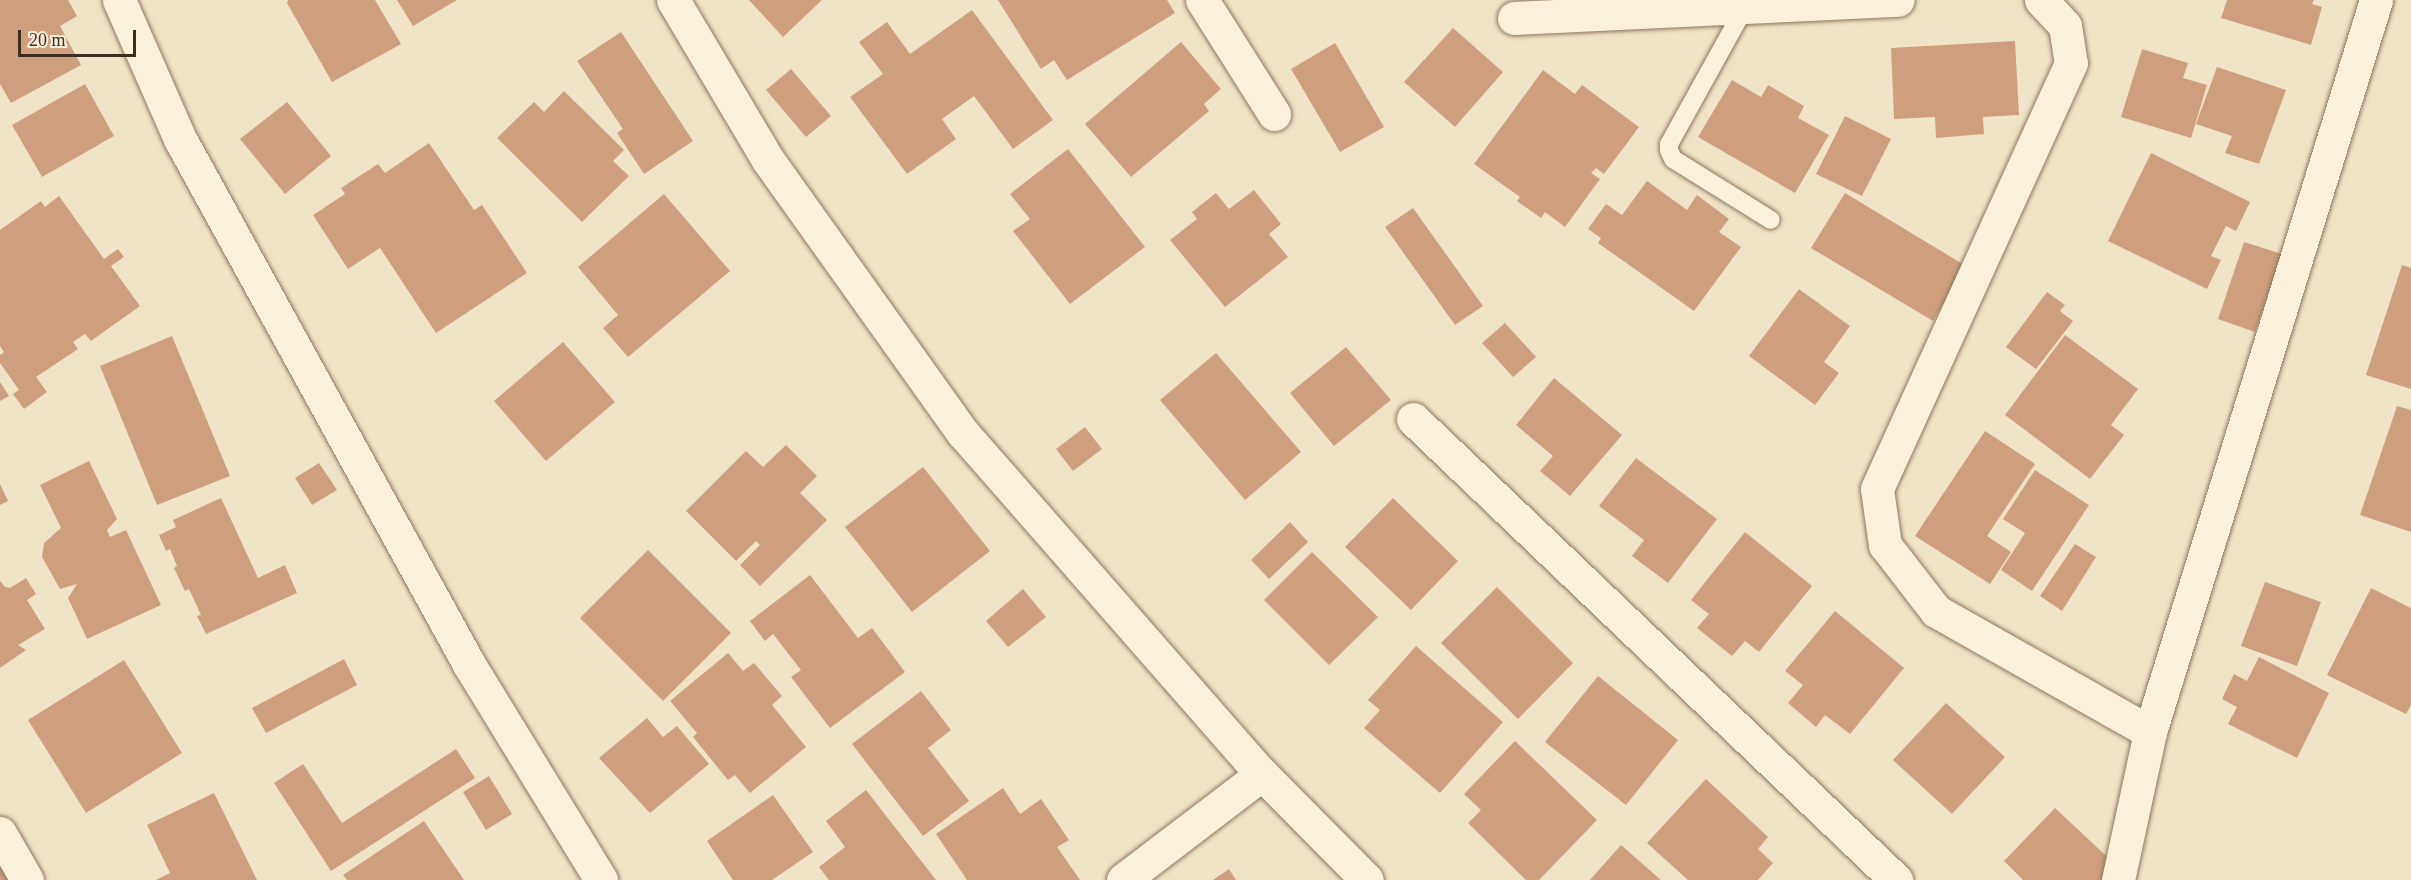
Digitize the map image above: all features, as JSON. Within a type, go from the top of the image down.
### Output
[{"type":"street","points":[[119,0],[180,139],[470,666],[601,880]]},
{"type":"street","points":[[673,0],[768,160],[963,433],[1263,774],[1367,880]]},
{"type":"street","points":[[1202,0],[1274,114]]},
{"type":"street","points":[[1514,18],[1898,0]]},
{"type":"street","points":[[2041,0],[2065,26],[2071,63],[1876,489],[1885,545],[1936,611],[2150,732]]},
{"type":"street","points":[[2118,880],[2150,732],[2376,0]]},
{"type":"street","points":[[1413,419],[1896,880]]},
{"type":"street","points":[[1124,880],[1263,774]]},
{"type":"street","points":[[0,833],[27,880]]},
{"type":"lane","points":[[1745,8],[1669,144],[1669,150],[1672,159],[1771,220]]},
{"type":"building","points":[[0,0],[68,0],[77,16],[60,26],[81,65],[11,103],[0,84]]},
{"type":"building","points":[[288,0],[375,0],[401,44],[332,82],[287,3]]},
{"type":"building","points":[[397,0],[457,0],[413,26]]},
{"type":"building","points":[[749,0],[822,0],[783,37]]},
{"type":"building","points":[[998,0],[1167,0],[1175,13],[1067,80],[1054,60],[1041,69]]},
{"type":"building","points":[[2227,0],[2314,0],[2312,4],[2322,7],[2311,45],[2221,18]]},
{"type":"building","points":[[972,10],[1053,120],[1013,149],[974,96],[942,119],[956,139],[907,174],[850,97],[883,74],[859,42],[887,22],[910,54]]},
{"type":"building","points":[[1453,28],[1503,72],[1455,127],[1404,82]]},
{"type":"building","points":[[621,32],[693,141],[644,174],[617,133],[623,129],[577,61]]},
{"type":"building","points":[[2015,41],[2019,115],[1983,117],[1984,134],[1936,138],[1935,117],[1894,119],[1891,48]]},
{"type":"building","points":[[1181,42],[1221,89],[1204,104],[1209,111],[1131,177],[1085,124]]},
{"type":"building","points":[[1335,43],[1384,127],[1340,152],[1291,69]]},
{"type":"building","points":[[2142,49],[2188,63],[2183,78],[2207,85],[2191,138],[2121,117]]},
{"type":"building","points":[[2217,67],[2286,90],[2259,164],[2225,153],[2232,136],[2196,124]]},
{"type":"building","points":[[791,69],[831,116],[806,137],[766,90]]},
{"type":"building","points":[[1543,70],[1575,94],[1582,85],[1639,127],[1604,174],[1596,168],[1591,173],[1600,179],[1565,227],[1545,212],[1541,218],[1517,201],[1520,197],[1474,164]]},
{"type":"building","points":[[1732,80],[1761,97],[1768,85],[1804,106],[1798,118],[1829,135],[1795,193],[1698,137]]},
{"type":"building","points":[[85,84],[114,136],[42,177],[12,125]]},
{"type":"building","points":[[564,91],[624,150],[613,161],[629,176],[582,222],[497,138],[534,102],[544,112]]},
{"type":"building","points":[[287,102],[331,156],[285,194],[240,139]]},
{"type":"building","points":[[1845,116],[1891,139],[1862,196],[1816,174]]},
{"type":"building","points":[[429,143],[474,210],[482,205],[527,273],[436,333],[380,248],[348,269],[313,215],[345,194],[341,188],[378,164],[385,173]]},
{"type":"building","points":[[1068,149],[1145,247],[1070,304],[1013,231],[1030,219],[1010,194]]},
{"type":"building","points":[[2151,153],[2250,202],[2236,231],[2226,226],[2211,256],[2221,260],[2207,289],[2108,241]]},
{"type":"building","points":[[1647,181],[1687,210],[1697,195],[1729,219],[1719,232],[1741,247],[1694,311],[1598,243],[1601,238],[1588,229],[1606,204],[1622,215]]},
{"type":"building","points":[[1254,190],[1281,224],[1269,234],[1288,257],[1225,307],[1170,240],[1197,219],[1192,212],[1216,193],[1229,209]]},
{"type":"building","points":[[1845,193],[1966,266],[1933,321],[1811,248]]},
{"type":"building","points":[[664,194],[730,271],[628,357],[603,328],[618,315],[578,267]]},
{"type":"building","points":[[59,196],[104,259],[118,249],[124,257],[111,266],[140,306],[91,341],[85,334],[73,342],[78,349],[36,377],[47,392],[24,409],[13,394],[19,390],[0,363],[0,355],[4,352],[0,346],[0,230],[41,201],[45,207]]},
{"type":"building","points":[[1413,208],[1483,306],[1455,325],[1385,227]]},
{"type":"building","points":[[2244,242],[2282,254],[2255,332],[2218,319]]},
{"type":"building","points":[[2402,265],[2411,268],[2411,389],[2366,375]]},
{"type":"building","points":[[1799,289],[1850,326],[1824,362],[1839,373],[1815,405],[1749,356]]},
{"type":"building","points":[[2047,292],[2065,305],[2060,311],[2073,321],[2036,369],[2006,347]]},
{"type":"building","points":[[1505,323],[1536,357],[1513,377],[1482,343]]},
{"type":"building","points":[[2065,335],[2138,389],[2111,425],[2124,435],[2090,479],[2005,415]]},
{"type":"building","points":[[172,336],[230,476],[157,505],[100,366]]},
{"type":"building","points":[[563,342],[615,402],[546,461],[494,401]]},
{"type":"building","points":[[1346,347],[1391,400],[1334,446],[1290,393]]},
{"type":"building","points":[[1216,353],[1301,452],[1245,500],[1160,400]]},
{"type":"building","points":[[1554,378],[1622,435],[1570,496],[1540,471],[1553,456],[1516,425]]},
{"type":"building","points":[[0,382],[9,396],[0,401]]},
{"type":"building","points":[[2397,406],[2411,410],[2411,532],[2360,515]]},
{"type":"building","points":[[1085,427],[1102,449],[1073,471],[1056,449]]},
{"type":"building","points":[[1985,431],[2035,464],[1987,536],[2011,552],[1990,584],[1915,536]]},
{"type":"building","points":[[786,445],[817,476],[800,493],[827,520],[760,586],[740,565],[760,545],[756,541],[736,561],[686,511],[746,451],[763,467]]},
{"type":"building","points":[[1636,458],[1717,519],[1668,583],[1632,556],[1644,540],[1599,506]]},
{"type":"building","points":[[89,461],[117,519],[107,530],[110,537],[126,530],[161,605],[87,639],[68,598],[77,584],[60,589],[42,557],[44,543],[61,528],[40,485]]},
{"type":"building","points":[[319,463],[337,490],[312,505],[295,478]]},
{"type":"building","points":[[923,467],[990,551],[912,612],[845,527]]},
{"type":"building","points":[[2035,470],[2089,505],[2032,591],[2001,570],[2025,533],[2003,519]]},
{"type":"building","points":[[0,484],[8,501],[0,505]]},
{"type":"building","points":[[221,498],[258,578],[285,565],[297,593],[206,634],[197,616],[201,615],[189,589],[185,591],[174,568],[177,566],[170,549],[166,551],[159,535],[176,527],[173,520]]},
{"type":"building","points":[[1393,498],[1458,561],[1411,610],[1345,547]]},
{"type":"building","points":[[1290,522],[1308,542],[1269,579],[1251,560]]},
{"type":"building","points":[[1745,532],[1812,586],[1759,652],[1745,641],[1732,656],[1697,628],[1709,614],[1691,600]]},
{"type":"building","points":[[2075,544],[2096,557],[2062,611],[2040,596]]},
{"type":"building","points":[[648,550],[731,633],[663,701],[580,618]]},
{"type":"building","points":[[1312,552],[1378,617],[1329,665],[1264,600]]},
{"type":"building","points":[[810,575],[858,638],[872,628],[905,672],[830,728],[791,677],[801,670],[773,634],[765,641],[750,621]]},
{"type":"building","points":[[26,578],[36,594],[27,600],[45,629],[18,645],[26,650],[0,668],[0,581],[5,587],[10,588]]},
{"type":"building","points":[[2265,582],[2321,602],[2297,666],[2241,646]]},
{"type":"building","points":[[1497,587],[1573,663],[1518,719],[1441,643]]},
{"type":"building","points":[[2371,588],[2411,608],[2411,705],[2406,714],[2327,675]]},
{"type":"building","points":[[1023,589],[1046,617],[1008,647],[986,621]]},
{"type":"building","points":[[1835,611],[1904,668],[1850,734],[1825,715],[1816,727],[1788,703],[1803,685],[1785,671]]},
{"type":"building","points":[[1416,646],[1503,722],[1440,793],[1364,728],[1380,710],[1368,700]]},
{"type":"building","points":[[728,653],[743,671],[754,663],[782,696],[772,705],[806,747],[750,793],[735,775],[728,780],[693,737],[697,733],[670,701]]},
{"type":"building","points":[[2259,657],[2329,693],[2297,758],[2228,724],[2237,707],[2222,699],[2234,674],[2247,681]]},
{"type":"building","points":[[344,659],[357,685],[266,733],[252,708]]},
{"type":"building","points":[[124,660],[182,753],[86,813],[28,720]]},
{"type":"building","points":[[1598,676],[1678,740],[1626,805],[1545,742]]},
{"type":"building","points":[[921,691],[951,730],[928,748],[969,801],[923,836],[852,744]]},
{"type":"building","points":[[1946,703],[2005,757],[1952,814],[1893,760]]},
{"type":"building","points":[[647,718],[663,737],[677,726],[709,764],[650,813],[599,758]]},
{"type":"building","points":[[1515,741],[1597,820],[1539,880],[1526,880],[1468,823],[1481,810],[1464,794]]},
{"type":"building","points":[[456,749],[475,778],[331,871],[274,783],[303,764],[342,823]]},
{"type":"building","points":[[489,776],[512,814],[486,830],[463,792]]},
{"type":"building","points":[[1706,779],[1768,837],[1758,849],[1773,863],[1758,880],[1688,880],[1647,843]]},
{"type":"building","points":[[1003,788],[1020,814],[1041,799],[1069,840],[1057,847],[1080,880],[967,880],[936,834]]},
{"type":"building","points":[[866,790],[936,880],[829,880],[819,867],[845,847],[826,821]]},
{"type":"building","points":[[214,793],[257,880],[156,880],[170,873],[147,825]]},
{"type":"building","points":[[773,795],[813,852],[772,880],[733,880],[707,841]]},
{"type":"building","points":[[2055,808],[2118,867],[2106,880],[2023,880],[2004,861]]},
{"type":"building","points":[[424,821],[464,880],[347,880],[343,875]]},
{"type":"building","points":[[1621,845],[1661,880],[1590,880]]},
{"type":"building","points":[[8,865],[15,880],[0,880],[0,868]]},
{"type":"building","points":[[1229,869],[1236,880],[1213,880]]}]
